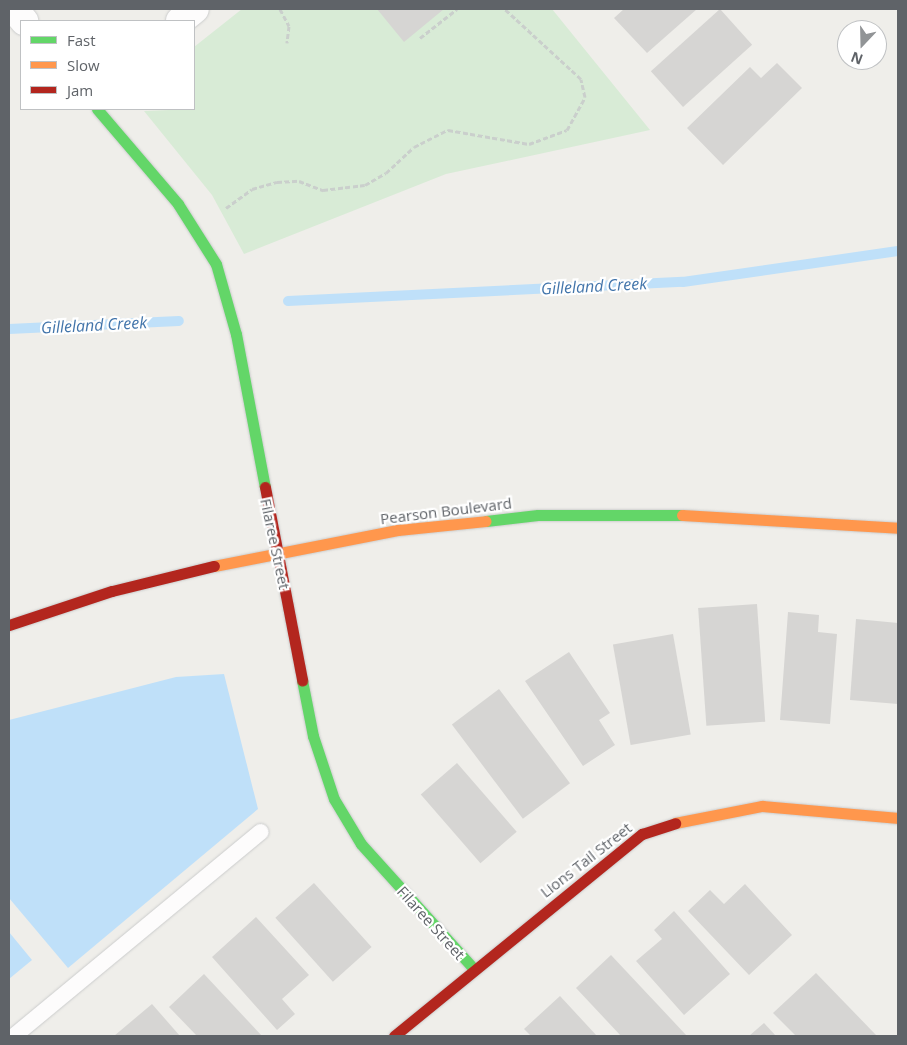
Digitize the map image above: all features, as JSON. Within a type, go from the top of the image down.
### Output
[{"type":"street","points":[[14,9],[23,20]]},
{"type":"street","points":[[181,20],[195,9]]},
{"type":"street","name":"Filaree Street","points":[[98,110],[178,204],[216,264],[236,334],[313,736],[334,799],[361,844],[474,969]]},
{"type":"street","name":"Pearson Boulevard","points":[[9,625],[112,591],[277,552],[398,530],[538,515],[687,515],[898,528]]},
{"type":"street","name":"Lions Tail Street","points":[[394,1036],[642,834],[697,816],[762,806],[898,818]]},
{"type":"lane","points":[[14,1036],[261,832]]},
{"type":"path","points":[[280,9],[290,26],[287,43]]},
{"type":"path","points":[[420,38],[457,9]]},
{"type":"path","points":[[226,208],[252,189],[277,182],[299,181],[323,190],[365,185],[386,173],[414,147],[448,130],[529,144],[567,130],[584,97],[581,79],[505,9]]},
{"type":"green space","points":[[242,9],[552,9],[650,130],[446,174],[244,254],[212,195],[144,111],[195,110],[195,46]]},
{"type":"water","points":[[224,674],[258,809],[68,968],[9,898],[9,720],[176,677]]},
{"type":"water","points":[[9,932],[32,960],[9,979]]},
{"type":"building","points":[[377,9],[444,9],[404,42]]},
{"type":"building","points":[[624,9],[697,9],[647,53],[614,18]]},
{"type":"building","points":[[720,9],[752,45],[683,107],[651,71]]},
{"type":"building","points":[[777,63],[802,88],[723,165],[687,128],[750,67],[761,78]]},
{"type":"building","points":[[757,604],[765,722],[706,726],[698,608]]},
{"type":"building","points":[[788,612],[819,615],[818,632],[837,634],[830,724],[780,720]]},
{"type":"building","points":[[856,619],[898,623],[898,704],[850,700]]},
{"type":"building","points":[[673,634],[691,734],[631,745],[613,645]]},
{"type":"building","points":[[569,652],[610,713],[599,720],[615,745],[583,766],[525,681]]},
{"type":"building","points":[[499,689],[570,783],[523,819],[452,725]]},
{"type":"building","points":[[457,763],[517,832],[480,863],[421,794]]},
{"type":"building","points":[[314,883],[372,947],[333,982],[275,918]]},
{"type":"building","points":[[745,884],[792,935],[749,975],[688,911],[710,890],[724,904]]},
{"type":"building","points":[[674,911],[730,974],[684,1015],[636,961],[662,939],[654,930]]},
{"type":"building","points":[[256,917],[309,975],[282,999],[295,1014],[277,1030],[212,957]]},
{"type":"building","points":[[611,955],[687,1036],[621,1036],[576,988]]},
{"type":"building","points":[[816,973],[877,1036],[796,1036],[773,1013]]},
{"type":"building","points":[[204,974],[262,1036],[197,1036],[169,1007]]},
{"type":"building","points":[[560,996],[597,1036],[531,1036],[524,1029]]},
{"type":"building","points":[[152,1004],[180,1036],[114,1036]]},
{"type":"building","points":[[764,1023],[776,1036],[749,1036]]},
{"type":"waterway","name":"Gilleland Creek","points":[[288,301],[683,282],[898,251]]},
{"type":"waterway","name":"Gilleland Creek","points":[[9,329],[179,321]]},
{"type":"traffic: fast","points":[[98,110],[178,204],[216,264],[236,334],[265,487]]},
{"type":"traffic: fast","points":[[486,521],[538,515],[682,515]]},
{"type":"traffic: fast","points":[[302,680],[313,736],[334,799],[361,844],[474,969]]},
{"type":"traffic: slow","points":[[682,515],[898,528]]},
{"type":"traffic: slow","points":[[214,566],[398,530],[486,521]]},
{"type":"traffic: slow","points":[[675,823],[762,806],[898,818]]},
{"type":"traffic: jam","points":[[265,487],[302,680]]},
{"type":"traffic: jam","points":[[9,625],[112,591],[214,566]]},
{"type":"traffic: jam","points":[[394,1036],[642,834],[675,823]]}]
